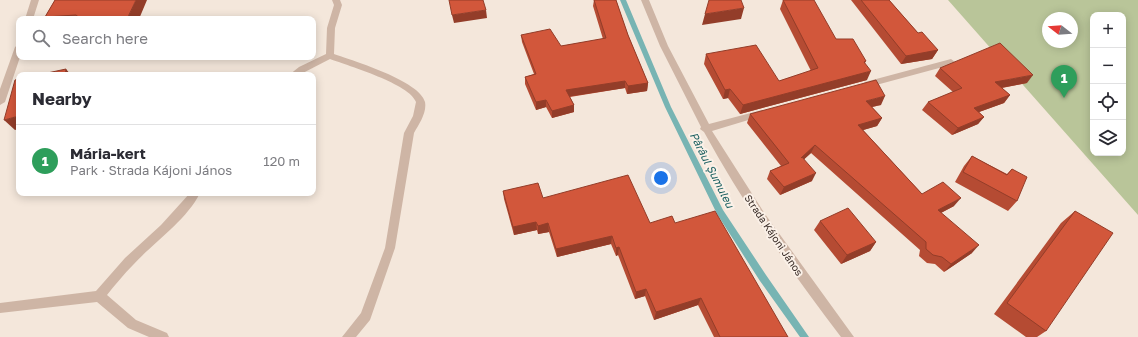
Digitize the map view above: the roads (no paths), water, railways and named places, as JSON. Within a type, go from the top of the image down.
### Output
[{"type":"street","points":[[30,16],[36,0]]},
{"type":"street","points":[[330,56],[331,28],[338,5],[336,0]]},
{"type":"street","name":"Strada Kájoni János","points":[[645,0],[676,72],[706,129],[732,172],[773,234],[848,337]]},
{"type":"street","points":[[0,102],[16,56]]},
{"type":"street","points":[[298,72],[330,56],[401,84],[418,98],[420,106],[418,116],[409,133],[390,248],[366,316],[348,337]]},
{"type":"street","points":[[859,87],[951,62]]},
{"type":"street","points":[[706,129],[775,110]]},
{"type":"street","points":[[0,308],[98,296],[129,261],[178,213],[192,196]]},
{"type":"street","points":[[98,296],[132,324],[163,337]]},
{"type":"waterway","name":"Pârâul Șumuleu","points":[[623,0],[668,107],[720,212],[763,278],[805,337]]},
{"type":"place","name":"Mária-kert","points":[[1064,98]]}]
